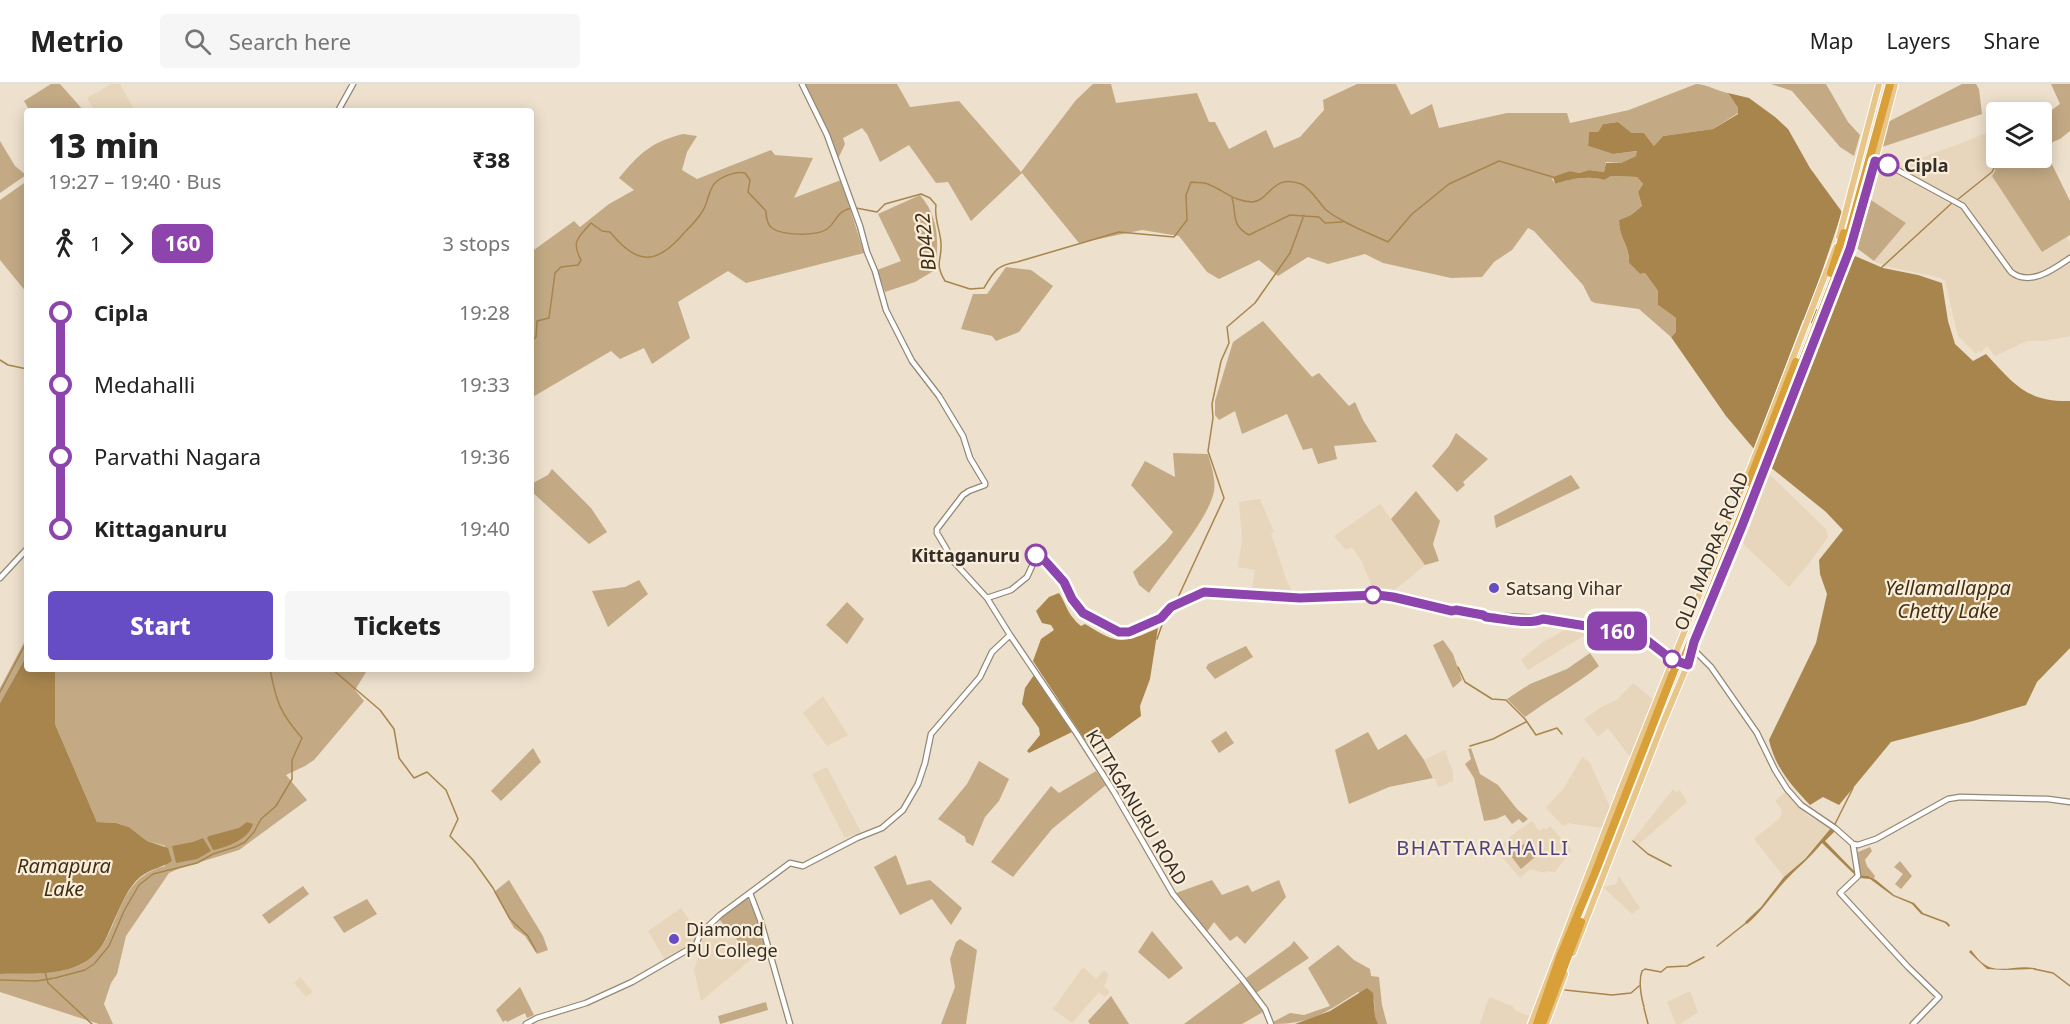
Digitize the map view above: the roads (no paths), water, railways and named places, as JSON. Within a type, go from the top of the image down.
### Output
[{"type":"highway","name":"OLD MADRAS ROAD","points":[[1537,1024],[1560,957],[1617,822],[1851,228],[1890,84]]},
{"type":"highway","name":"OLD MADRAS ROAD","points":[[1820,309],[1846,229],[1881,88]]},
{"type":"highway","name":"OLD MADRAS ROAD","points":[[1758,461],[1774,439],[1813,326]]},
{"type":"highway","name":"OLD MADRAS ROAD","points":[[1544,1024],[1617,822]]},
{"type":"main road","points":[[1820,309],[1850,249],[1895,84]]},
{"type":"main road","points":[[1560,983],[1687,667],[1774,439]]},
{"type":"main road","points":[[1531,1024],[1619,794],[1758,461]]},
{"type":"main road","points":[[1672,664],[1687,667]]},
{"type":"street","points":[[340,108],[353,84]]},
{"type":"street","name":"KITTAGANURU ROAD","points":[[801,84],[827,135],[856,215],[886,310],[912,361],[939,396],[963,436],[970,458],[985,483],[963,495],[937,529],[937,533],[954,562],[987,598],[1114,792],[1162,879],[1244,981],[1265,1010],[1271,1024]]},
{"type":"street","points":[[1875,161],[1888,165],[1963,206],[2011,272],[2017,276],[2037,276],[2070,258]]},
{"type":"street","points":[[0,578],[24,552]]},
{"type":"street","points":[[987,598],[1011,590],[1027,577],[1038,553],[1064,582],[1072,599],[1083,613],[1119,632],[1129,632],[1161,618],[1171,607],[1204,592],[1300,598],[1352,595],[1393,597],[1486,617],[1539,621],[1543,619],[1623,632],[1635,631],[1672,664]]},
{"type":"street","points":[[526,1024],[537,1018],[586,1003],[653,971],[696,945],[700,934],[710,925],[790,863],[803,866],[857,838],[882,828],[903,810],[918,784],[931,734],[980,677],[992,652],[1010,635]]},
{"type":"street","points":[[1693,649],[1711,667],[1757,733],[1779,779],[1813,815],[1835,828],[1853,844],[1858,845],[1876,840],[1948,799],[1960,797],[2048,799],[2070,802]]},
{"type":"street","points":[[1687,667],[1701,656]]},
{"type":"street","points":[[1853,844],[1858,876],[1840,893],[1939,997],[1913,1024]]},
{"type":"street","points":[[750,893],[762,922],[790,1024]]},
{"type":"water","name":"Yellamallappa Chetty Lake","points":[[1728,93],[1749,98],[1788,129],[1810,168],[1842,212],[1810,307],[1828,313],[1855,256],[1883,268],[1918,275],[1942,283],[1948,321],[1955,344],[1973,361],[1986,354],[2022,389],[2042,398],[2070,401],[2070,648],[2037,682],[2026,705],[1891,742],[1839,805],[1823,797],[1810,805],[1790,783],[1775,759],[1769,740],[1816,643],[1827,594],[1820,574],[1819,560],[1843,530],[1826,512],[1769,466],[1823,327],[1803,320],[1754,449],[1726,416],[1671,337],[1676,332],[1676,318],[1658,305],[1658,291],[1645,273],[1640,274],[1629,263],[1619,220],[1631,215],[1642,206],[1638,192],[1643,184],[1637,177],[1611,176],[1604,180],[1580,178],[1555,184],[1553,177],[1570,171],[1604,172],[1606,163],[1621,163],[1636,156],[1637,151],[1613,154],[1588,146],[1589,132],[1598,132],[1603,124],[1618,122],[1632,133],[1644,133],[1654,146],[1663,136],[1713,129],[1738,114],[1738,108]]},
{"type":"water","points":[[1059,593],[1070,614],[1081,626],[1085,624],[1113,639],[1128,639],[1158,628],[1150,679],[1140,706],[1141,716],[1109,739],[1093,737],[1085,740],[1033,661],[1041,639],[1054,630],[1051,625],[1042,623],[1036,611],[1049,597]]},
{"type":"water","name":"Ramapura Lake","points":[[24,660],[24,672],[55,672],[55,724],[97,822],[116,823],[129,827],[147,841],[168,848],[172,861],[136,881],[125,896],[104,943],[87,961],[76,967],[38,974],[0,974],[0,703]]},
{"type":"water","points":[[1034,675],[1072,732],[1029,753],[1027,751],[1040,735],[1039,728],[1022,704],[1025,688]]},
{"type":"water","points":[[247,822],[253,824],[243,838],[213,850],[207,838],[209,836],[239,828]]},
{"type":"water","points":[[1831,828],[1835,831],[1825,841],[1856,873],[1855,875],[1822,843],[1747,924],[1745,922],[1761,907],[1784,877],[1805,859]]},
{"type":"water","points":[[203,838],[211,851],[197,859],[176,863],[172,846]]},
{"type":"water","points":[[1860,875],[1876,880],[1894,895],[1914,903],[1923,913],[1947,922],[1949,927],[1945,923],[1921,914],[1912,904],[1893,896],[1870,879],[1860,878]]},
{"type":"water","points":[[1971,950],[1980,961],[1996,969],[2024,967],[2037,969],[2005,970],[1987,969],[1969,952]]},
{"type":"water","points":[[1367,988],[1373,993],[1378,1024],[1295,1024],[1330,1011]]},
{"type":"waterway","name":"BD422","points":[[856,208],[877,212],[885,204],[921,194],[930,198],[936,205],[941,243],[939,266],[942,275],[945,281],[970,289],[984,288],[994,273],[1005,265],[1119,232],[1174,237],[1187,220],[1186,195],[1191,182],[1205,183],[1239,200],[1252,202],[1284,182],[1301,184],[1333,215],[1388,242],[1412,214],[1449,184],[1499,161],[1553,177]]},
{"type":"waterway","points":[[1957,200],[1994,168]]},
{"type":"waterway","name":"BD422","points":[[534,339],[537,321],[549,318],[555,273],[561,267],[578,265],[581,260],[577,240],[591,223],[602,231],[610,232],[629,251],[638,256],[655,256],[674,244],[696,221],[715,183],[725,176],[738,173],[745,173],[750,180],[748,192],[766,211],[769,224],[783,233],[800,234],[822,231],[831,226],[839,214],[851,208]]},
{"type":"waterway","points":[[1232,198],[1237,223],[1249,235],[1290,215],[1319,217],[1325,223],[1342,222]]},
{"type":"waterway","points":[[1881,268],[1953,202]]},
{"type":"waterway","points":[[1175,604],[1224,498],[1208,451],[1213,418],[1212,404],[1221,361],[1229,343],[1227,327],[1255,303],[1290,253],[1304,215]]},
{"type":"waterway","points":[[0,360],[8,365],[24,368]]},
{"type":"waterway","points":[[1157,639],[1171,611]]},
{"type":"waterway","points":[[0,692],[24,647]]},
{"type":"waterway","points":[[1458,667],[1465,682],[1492,699],[1506,700],[1525,719],[1536,735],[1557,728],[1562,734]]},
{"type":"waterway","points":[[0,980],[36,981],[85,970],[94,964],[109,946],[124,911],[139,885],[153,874],[197,863],[213,854],[235,847],[245,842],[254,832],[261,819],[276,806],[292,779],[292,760],[302,738],[280,706],[271,672]]},
{"type":"waterway","points":[[336,672],[380,710],[394,729],[399,758],[414,778],[427,772],[446,790],[458,819],[450,836],[473,860],[493,888],[510,919],[528,936],[536,951]]},
{"type":"waterway","points":[[1470,746],[1493,739],[1526,722]]},
{"type":"waterway","points":[[1835,824],[1853,788]]},
{"type":"waterway","points":[[1633,841],[1648,854],[1671,866]]},
{"type":"waterway","points":[[1717,946],[1746,923]]},
{"type":"waterway","points":[[1644,1007],[1640,984],[1642,971],[1645,969],[1661,972],[1667,967],[1687,966],[1704,957]]},
{"type":"waterway","points":[[2034,969],[2053,973],[2070,986]]},
{"type":"waterway","points":[[45,972],[48,983],[92,1024]]},
{"type":"waterway","points":[[1565,990],[1612,995],[1631,993],[1639,986]]},
{"type":"waterway","points":[[1644,1008],[1648,1024]]},
{"type":"place","name":"Cipla","points":[[1888,165]]},
{"type":"place","name":"Kittaganuru","points":[[1036,555]]},
{"type":"place","name":"Satsang Vihar","points":[[1494,588]]},
{"type":"place","name":"Diamond PU College","points":[[674,939]]},
{"type":"district","name":"BHATTARAHALLI","points":[[1483,847]]}]
